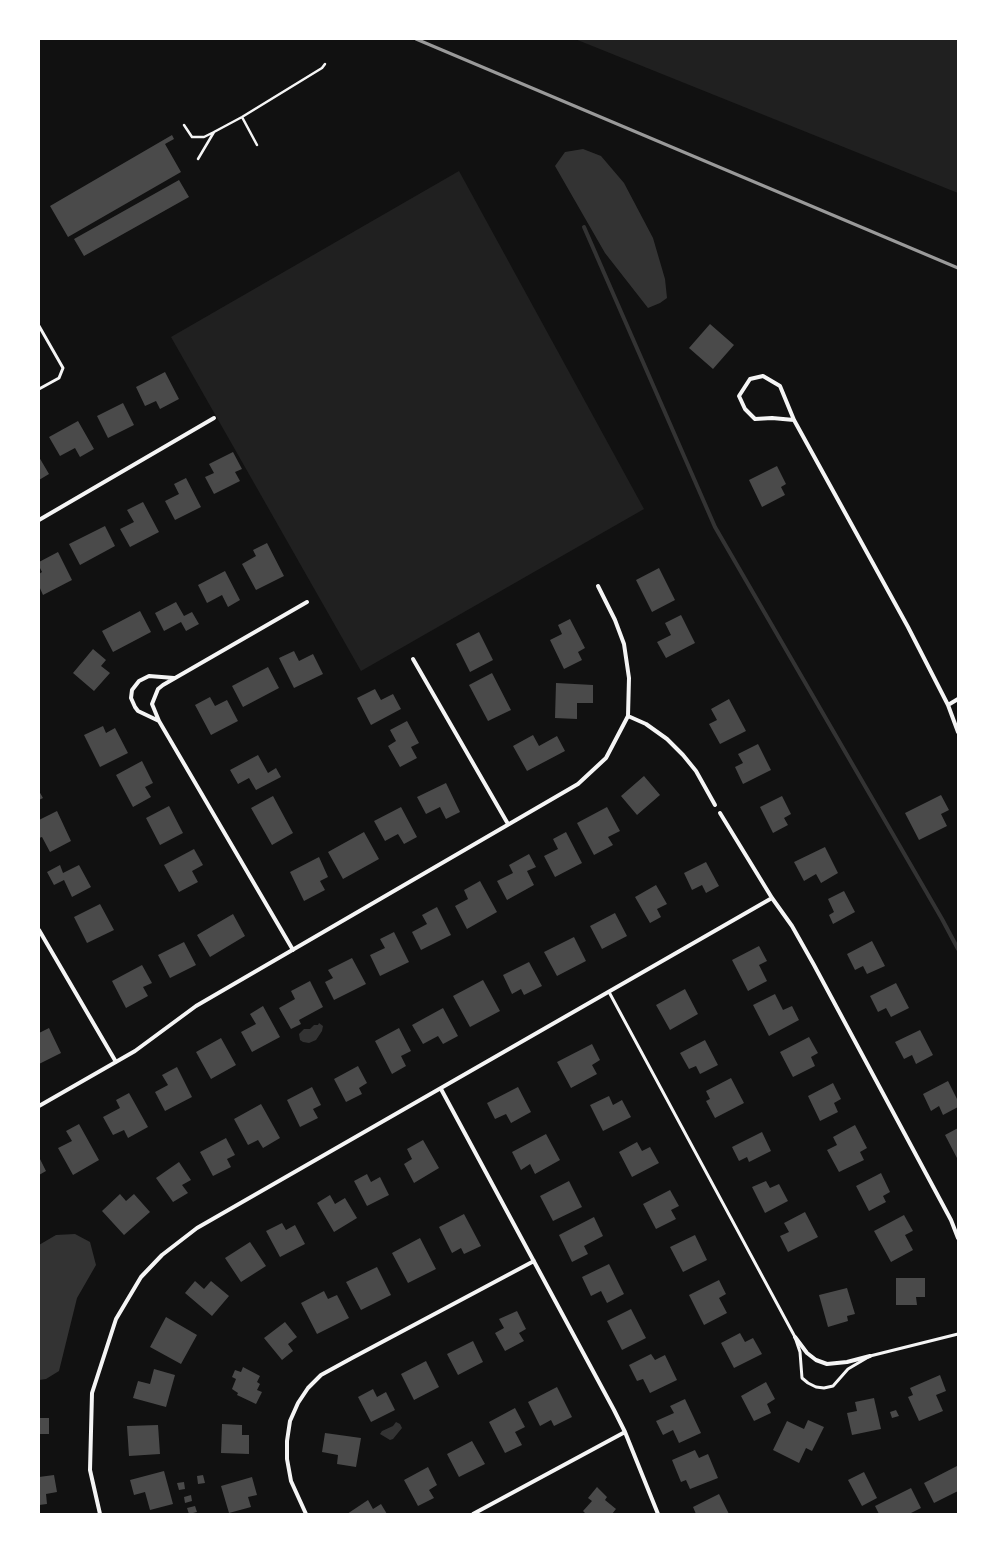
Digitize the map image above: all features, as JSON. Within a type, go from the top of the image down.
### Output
[{"type":"street","points":[[794,420],[772,418],[755,419],[745,409],[739,396],[750,379],[763,376],[780,386],[794,420],[908,627],[948,705],[958,732]]},
{"type":"street","points":[[39,520],[214,418]]},
{"type":"street","points":[[39,1106],[135,1051],[196,1006],[578,784],[595,769],[606,758],[628,716],[628,678],[624,644],[615,620],[598,586]]},
{"type":"street","points":[[293,950],[159,721],[152,704],[158,689],[307,602]]},
{"type":"street","points":[[413,659],[508,824]]},
{"type":"street","points":[[159,721],[138,711],[131,698],[132,690],[139,681],[149,676],[175,678]]},
{"type":"street","points":[[948,705],[958,699]]},
{"type":"street","points":[[628,716],[646,724],[673,744],[696,771],[715,805]]},
{"type":"street","points":[[720,813],[772,898],[792,926],[814,965],[951,1220],[958,1238]]},
{"type":"street","points":[[100,1514],[90,1470],[92,1393],[116,1319],[141,1277],[162,1255],[197,1228],[772,898]]},
{"type":"street","points":[[39,930],[116,1062]]},
{"type":"street","points":[[441,1089],[625,1432],[658,1514]]},
{"type":"street","points":[[306,1514],[291,1481],[287,1459],[286,1441],[290,1421],[308,1388],[321,1375],[534,1261]]},
{"type":"street","points":[[795,1337],[807,1353],[816,1360],[827,1364],[847,1362],[870,1356]]},
{"type":"street","points":[[473,1514],[625,1432]]},
{"type":"lane","points":[[39,326],[63,368],[59,378],[39,389]]},
{"type":"lane","points":[[609,992],[795,1337],[800,1352],[802,1378],[816,1387],[824,1388],[833,1386],[848,1369],[870,1356],[958,1334]]},
{"type":"path","points":[[184,125],[192,137],[204,137],[242,117],[322,68],[325,64]]},
{"type":"path","points":[[266,97],[270,99]]},
{"type":"path","points":[[242,117],[257,145]]},
{"type":"path","points":[[198,159],[214,132]]},
{"type":"shaded area","points":[[575,39],[958,39],[958,193]]},
{"type":"shaded area","points":[[583,149],[601,156],[624,183],[653,238],[665,279],[667,298],[660,303],[648,308],[605,253],[555,166],[565,152]]},
{"type":"shaded area","points":[[459,171],[644,509],[361,671],[171,337]]},
{"type":"shaded area","points":[[319,1023],[323,1026],[322,1031],[316,1040],[309,1043],[300,1040],[299,1034],[304,1029],[310,1029]]},
{"type":"shaded area","points":[[75,1234],[90,1242],[96,1265],[77,1298],[59,1371],[46,1379],[39,1380],[39,1245],[56,1235]]},
{"type":"shaded area","points":[[396,1422],[400,1424],[402,1428],[393,1439],[390,1440],[380,1434],[382,1431],[393,1426]]},
{"type":"building","points":[[172,135],[174,139],[165,144],[181,172],[68,237],[50,206]]},
{"type":"building","points":[[179,180],[189,197],[84,256],[74,239]]},
{"type":"building","points":[[710,324],[734,345],[713,369],[689,348]]},
{"type":"building","points":[[165,372],[179,399],[160,409],[156,401],[145,406],[136,387]]},
{"type":"building","points":[[123,403],[134,425],[108,438],[97,416]]},
{"type":"building","points":[[78,421],[94,449],[80,457],[75,448],[60,456],[49,437]]},
{"type":"building","points":[[233,452],[242,469],[235,472],[240,481],[214,494],[205,477],[214,473],[209,464]]},
{"type":"building","points":[[39,457],[49,474],[39,480]]},
{"type":"building","points":[[777,466],[786,484],[781,487],[785,495],[762,507],[749,480]]},
{"type":"building","points":[[186,478],[201,507],[175,520],[165,501],[179,494],[174,484]]},
{"type":"building","points":[[143,502],[159,532],[130,547],[120,529],[134,522],[127,510]]},
{"type":"building","points":[[105,526],[115,546],[80,565],[69,544]]},
{"type":"building","points":[[267,543],[284,576],[256,590],[242,564],[256,556],[253,550]]},
{"type":"building","points":[[58,552],[72,580],[43,595],[39,586],[39,574],[42,572],[39,562]]},
{"type":"building","points":[[659,568],[675,600],[652,612],[636,580]]},
{"type":"building","points":[[225,571],[240,600],[228,607],[222,595],[207,603],[198,585]]},
{"type":"building","points":[[176,602],[184,616],[192,612],[199,624],[186,631],[181,622],[164,631],[155,613]]},
{"type":"building","points":[[140,611],[151,632],[113,652],[102,631]]},
{"type":"building","points":[[681,615],[695,643],[666,658],[657,642],[671,635],[665,623]]},
{"type":"building","points":[[570,619],[585,648],[578,652],[582,660],[564,669],[550,640],[562,634],[558,625]]},
{"type":"building","points":[[479,632],[493,660],[470,672],[456,644]]},
{"type":"building","points":[[93,649],[106,660],[101,666],[110,673],[94,691],[73,673]]},
{"type":"building","points":[[294,651],[299,661],[313,654],[323,674],[294,688],[279,658]]},
{"type":"building","points":[[268,667],[279,688],[243,707],[232,686]]},
{"type":"building","points":[[492,673],[511,710],[488,721],[469,685]]},
{"type":"building","points":[[556,683],[593,685],[593,703],[577,703],[577,719],[555,718]]},
{"type":"building","points":[[375,689],[381,700],[393,694],[401,709],[371,725],[357,698]]},
{"type":"building","points":[[210,697],[215,706],[227,700],[238,721],[211,735],[195,705]]},
{"type":"building","points":[[729,699],[746,731],[720,744],[709,724],[717,720],[711,709]]},
{"type":"building","points":[[407,721],[419,743],[411,747],[417,758],[400,767],[388,746],[396,741],[390,730]]},
{"type":"building","points":[[103,726],[106,733],[115,728],[128,753],[100,767],[84,735]]},
{"type":"building","points":[[533,735],[539,746],[557,736],[565,751],[527,771],[513,746]]},
{"type":"building","points":[[758,744],[771,770],[743,784],[735,767],[743,763],[738,754]]},
{"type":"building","points":[[258,755],[268,773],[276,768],[281,777],[256,790],[249,778],[238,784],[230,770]]},
{"type":"building","points":[[142,761],[153,783],[145,787],[151,797],[133,807],[116,775]]},
{"type":"building","points":[[644,776],[660,795],[637,815],[621,796]]},
{"type":"building","points":[[446,783],[460,812],[446,819],[440,807],[426,814],[417,797]]},
{"type":"building","points":[[39,791],[43,798],[39,800]]},
{"type":"building","points":[[941,795],[949,810],[941,814],[947,826],[919,840],[905,813]]},
{"type":"building","points":[[273,796],[293,833],[272,845],[251,808]]},
{"type":"building","points":[[782,796],[791,814],[784,818],[788,825],[773,833],[760,807]]},
{"type":"building","points":[[169,806],[183,833],[160,845],[146,818]]},
{"type":"building","points":[[401,807],[417,837],[404,844],[398,834],[385,841],[374,821]]},
{"type":"building","points":[[607,807],[620,831],[608,837],[613,845],[594,855],[577,823]]},
{"type":"building","points":[[57,811],[71,841],[50,852],[42,837],[39,838],[39,820]]},
{"type":"building","points":[[364,832],[379,859],[343,879],[328,852]]},
{"type":"building","points":[[566,832],[582,863],[555,877],[544,856],[558,849],[553,839]]},
{"type":"building","points":[[825,847],[838,873],[821,883],[816,874],[804,881],[794,862]]},
{"type":"building","points":[[194,849],[203,865],[192,871],[198,882],[179,892],[164,865]]},
{"type":"building","points":[[529,854],[536,867],[527,871],[534,885],[507,900],[497,881],[513,873],[509,865]]},
{"type":"building","points":[[319,857],[328,877],[320,881],[325,890],[304,901],[290,872]]},
{"type":"building","points":[[706,862],[719,886],[706,893],[702,885],[692,890],[684,873]]},
{"type":"building","points":[[60,865],[63,873],[79,865],[91,887],[72,897],[64,880],[54,885],[47,872]]},
{"type":"building","points":[[480,881],[497,912],[467,929],[455,906],[468,899],[464,890]]},
{"type":"building","points":[[656,885],[667,904],[657,909],[661,917],[650,923],[635,897]]},
{"type":"building","points":[[844,891],[855,912],[833,924],[829,915],[834,912],[828,899]]},
{"type":"building","points":[[100,904],[114,930],[87,943],[74,917]]},
{"type":"building","points":[[437,907],[451,935],[421,950],[412,932],[427,924],[422,915]]},
{"type":"building","points":[[615,913],[627,936],[602,949],[590,926]]},
{"type":"building","points":[[233,914],[245,936],[210,957],[197,935]]},
{"type":"building","points":[[394,932],[409,962],[380,976],[370,955],[385,948],[380,939]]},
{"type":"building","points":[[574,937],[586,961],[557,976],[544,952]]},
{"type":"building","points":[[872,941],[885,966],[867,974],[863,966],[855,970],[847,954]]},
{"type":"building","points":[[184,942],[196,965],[170,978],[158,955]]},
{"type":"building","points":[[759,946],[767,961],[759,965],[767,981],[748,991],[732,960]]},
{"type":"building","points":[[352,958],[366,984],[334,1000],[325,982],[333,978],[328,970]]},
{"type":"building","points":[[529,962],[542,986],[524,995],[521,989],[512,994],[503,975]]},
{"type":"building","points":[[142,965],[152,983],[143,987],[148,996],[126,1008],[112,981]]},
{"type":"building","points":[[483,980],[500,1011],[470,1027],[453,996]]},
{"type":"building","points":[[310,981],[323,1007],[299,1020],[301,1024],[291,1029],[279,1008],[295,999],[291,991]]},
{"type":"building","points":[[896,983],[909,1008],[891,1017],[886,1008],[878,1012],[870,996]]},
{"type":"building","points":[[685,989],[698,1014],[670,1030],[656,1005]]},
{"type":"building","points":[[775,994],[783,1010],[792,1006],[799,1020],[769,1036],[753,1005]]},
{"type":"building","points":[[263,1006],[280,1037],[252,1052],[241,1032],[256,1024],[250,1014]]},
{"type":"building","points":[[443,1008],[458,1036],[443,1044],[438,1036],[423,1044],[412,1025]]},
{"type":"building","points":[[49,1028],[61,1053],[39,1064],[39,1033]]},
{"type":"building","points":[[399,1028],[411,1051],[401,1056],[406,1066],[392,1074],[375,1041]]},
{"type":"building","points":[[920,1030],[933,1055],[916,1064],[912,1055],[904,1059],[895,1042]]},
{"type":"building","points":[[809,1037],[818,1053],[811,1057],[815,1066],[793,1077],[780,1052]]},
{"type":"building","points":[[221,1038],[236,1065],[211,1079],[196,1052]]},
{"type":"building","points":[[705,1040],[718,1065],[700,1074],[696,1066],[689,1069],[680,1053]]},
{"type":"building","points":[[592,1044],[600,1060],[592,1065],[597,1074],[571,1088],[557,1062]]},
{"type":"building","points":[[358,1066],[367,1083],[359,1088],[362,1094],[346,1102],[334,1079]]},
{"type":"building","points":[[177,1067],[192,1097],[165,1111],[155,1092],[168,1085],[162,1075]]},
{"type":"building","points":[[731,1078],[744,1103],[715,1118],[706,1101],[710,1099],[706,1091]]},
{"type":"building","points":[[948,1081],[958,1101],[958,1107],[943,1115],[939,1106],[931,1111],[923,1094]]},
{"type":"building","points":[[833,1083],[841,1099],[834,1103],[838,1112],[820,1121],[808,1096]]},
{"type":"building","points":[[312,1087],[321,1105],[313,1109],[318,1118],[300,1127],[287,1100]]},
{"type":"building","points":[[518,1087],[531,1112],[511,1123],[506,1114],[495,1119],[487,1103]]},
{"type":"building","points":[[129,1093],[148,1127],[128,1138],[124,1130],[113,1135],[103,1117],[120,1108],[116,1100]]},
{"type":"building","points":[[609,1096],[613,1105],[622,1100],[631,1117],[603,1131],[590,1105]]},
{"type":"building","points":[[261,1104],[280,1138],[263,1148],[258,1140],[248,1145],[234,1119]]},
{"type":"building","points":[[79,1124],[99,1160],[73,1175],[58,1148],[72,1141],[66,1131]]},
{"type":"building","points":[[855,1125],[867,1148],[860,1152],[864,1160],[839,1172],[827,1150],[837,1145],[833,1137]]},
{"type":"building","points":[[958,1128],[958,1160],[945,1135]]},
{"type":"building","points":[[762,1132],[771,1151],[749,1162],[747,1157],[739,1161],[732,1147]]},
{"type":"building","points":[[546,1134],[560,1160],[535,1174],[530,1164],[521,1170],[512,1152]]},
{"type":"building","points":[[226,1138],[235,1155],[227,1159],[231,1167],[213,1176],[200,1152]]},
{"type":"building","points":[[423,1140],[439,1168],[414,1183],[404,1164],[412,1159],[407,1149]]},
{"type":"building","points":[[637,1142],[642,1151],[650,1147],[659,1163],[632,1177],[619,1152]]},
{"type":"building","points":[[39,1157],[46,1171],[39,1175]]},
{"type":"building","points":[[179,1162],[191,1180],[182,1185],[188,1193],[173,1202],[156,1178]]},
{"type":"building","points":[[881,1173],[890,1192],[883,1196],[886,1202],[869,1211],[856,1186]]},
{"type":"building","points":[[367,1174],[371,1182],[380,1177],[389,1195],[367,1206],[354,1181]]},
{"type":"building","points":[[569,1181],[582,1207],[553,1221],[540,1196]]},
{"type":"building","points":[[766,1181],[770,1188],[779,1184],[788,1201],[765,1213],[752,1187]]},
{"type":"building","points":[[670,1190],[679,1206],[671,1210],[676,1219],[656,1229],[643,1204]]},
{"type":"building","points":[[120,1194],[126,1201],[134,1194],[150,1212],[124,1235],[102,1211]]},
{"type":"building","points":[[330,1195],[335,1204],[345,1198],[357,1218],[334,1232],[317,1203]]},
{"type":"building","points":[[805,1212],[818,1237],[788,1252],[780,1236],[789,1232],[784,1223]]},
{"type":"building","points":[[464,1214],[481,1246],[464,1254],[461,1248],[452,1253],[439,1227]]},
{"type":"building","points":[[904,1215],[913,1231],[905,1235],[913,1250],[891,1262],[874,1231]]},
{"type":"building","points":[[594,1217],[603,1236],[584,1246],[588,1254],[572,1262],[559,1235]]},
{"type":"building","points":[[282,1223],[286,1230],[295,1225],[305,1244],[280,1257],[266,1231]]},
{"type":"building","points":[[695,1235],[707,1260],[683,1272],[670,1247]]},
{"type":"building","points":[[420,1238],[436,1269],[408,1283],[392,1253]]},
{"type":"building","points":[[250,1242],[266,1266],[241,1282],[225,1258]]},
{"type":"building","points":[[609,1264],[624,1294],[607,1303],[601,1291],[591,1296],[582,1277]]},
{"type":"building","points":[[377,1267],[391,1295],[361,1310],[346,1282]]},
{"type":"building","points":[[896,1278],[925,1278],[925,1297],[916,1297],[917,1305],[896,1305]]},
{"type":"building","points":[[719,1280],[726,1294],[719,1298],[727,1313],[704,1325],[689,1295]]},
{"type":"building","points":[[195,1281],[204,1289],[211,1281],[229,1296],[212,1316],[185,1293]]},
{"type":"building","points":[[847,1288],[855,1314],[847,1316],[848,1321],[828,1327],[819,1295]]},
{"type":"building","points":[[324,1291],[328,1299],[337,1295],[349,1318],[317,1334],[301,1303]]},
{"type":"building","points":[[631,1309],[646,1338],[622,1350],[607,1321]]},
{"type":"building","points":[[517,1311],[526,1329],[519,1333],[524,1341],[505,1351],[495,1333],[504,1328],[499,1319]]},
{"type":"building","points":[[166,1317],[197,1335],[181,1364],[150,1347]]},
{"type":"building","points":[[285,1322],[297,1337],[288,1344],[293,1351],[282,1360],[264,1338]]},
{"type":"building","points":[[740,1333],[745,1342],[753,1338],[762,1354],[734,1368],[721,1343]]},
{"type":"building","points":[[473,1341],[483,1362],[458,1375],[447,1354]]},
{"type":"building","points":[[651,1354],[655,1360],[665,1355],[677,1380],[650,1393],[643,1379],[637,1381],[629,1365]]},
{"type":"building","points":[[426,1361],[439,1387],[414,1400],[401,1374]]},
{"type":"building","points":[[243,1367],[260,1376],[257,1382],[260,1384],[257,1390],[262,1392],[256,1404],[237,1395],[238,1393],[232,1389],[236,1379],[232,1377],[235,1370],[241,1372]]},
{"type":"building","points":[[154,1369],[175,1375],[166,1407],[133,1398],[138,1381],[150,1384]]},
{"type":"building","points":[[940,1375],[946,1391],[936,1395],[943,1411],[919,1421],[908,1397],[913,1395],[910,1388]]},
{"type":"building","points":[[766,1382],[775,1399],[767,1404],[771,1413],[754,1421],[741,1396]]},
{"type":"building","points":[[557,1387],[572,1417],[554,1426],[551,1420],[540,1426],[528,1402]]},
{"type":"building","points":[[373,1389],[377,1397],[386,1392],[395,1410],[371,1422],[358,1397]]},
{"type":"building","points":[[874,1398],[881,1429],[852,1435],[847,1413],[857,1411],[855,1402]]},
{"type":"building","points":[[685,1399],[701,1433],[679,1443],[673,1430],[663,1435],[656,1421],[674,1413],[670,1406]]},
{"type":"building","points":[[515,1408],[525,1427],[515,1432],[522,1445],[505,1453],[489,1422]]},
{"type":"building","points":[[896,1410],[899,1416],[892,1418],[890,1412]]},
{"type":"building","points":[[39,1418],[49,1418],[49,1434],[39,1434]]},
{"type":"building","points":[[808,1420],[824,1427],[812,1451],[806,1448],[799,1463],[773,1450],[787,1421],[804,1429]]},
{"type":"building","points":[[222,1424],[242,1425],[242,1435],[249,1435],[249,1454],[221,1453]]},
{"type":"building","points":[[158,1425],[160,1454],[129,1456],[127,1426]]},
{"type":"building","points":[[325,1433],[361,1438],[356,1467],[337,1464],[338,1455],[322,1452]]},
{"type":"building","points":[[472,1441],[485,1464],[459,1477],[447,1454]]},
{"type":"building","points":[[695,1450],[699,1458],[708,1454],[718,1478],[690,1489],[686,1480],[681,1482],[672,1460]]},
{"type":"building","points":[[957,1466],[958,1491],[934,1503],[924,1483]]},
{"type":"building","points":[[428,1467],[437,1485],[429,1490],[434,1498],[418,1506],[404,1480]]},
{"type":"building","points":[[164,1471],[173,1504],[150,1510],[145,1492],[134,1495],[130,1480]]},
{"type":"building","points":[[864,1472],[877,1498],[862,1506],[848,1480]]},
{"type":"building","points":[[54,1475],[57,1492],[46,1494],[47,1504],[39,1505],[39,1477]]},
{"type":"building","points":[[203,1475],[205,1483],[198,1484],[197,1476]]},
{"type":"building","points":[[252,1477],[257,1495],[248,1497],[251,1507],[229,1513],[221,1486]]},
{"type":"building","points":[[184,1482],[185,1489],[179,1490],[177,1483]]},
{"type":"building","points":[[597,1487],[607,1497],[605,1500],[616,1509],[612,1514],[586,1514],[583,1511],[592,1501],[588,1498]]},
{"type":"building","points":[[911,1488],[921,1508],[909,1514],[879,1514],[875,1506]]},
{"type":"building","points":[[719,1494],[729,1514],[696,1514],[693,1507]]},
{"type":"building","points":[[191,1495],[192,1501],[185,1503],[184,1497]]},
{"type":"building","points":[[368,1500],[373,1509],[381,1504],[387,1514],[347,1514]]},
{"type":"building","points":[[195,1506],[197,1512],[189,1514],[187,1508]]},
{"type":"waterway","points":[[584,227],[715,527],[958,949]]},
{"type":"railway","points":[[416,39],[958,268]]}]
